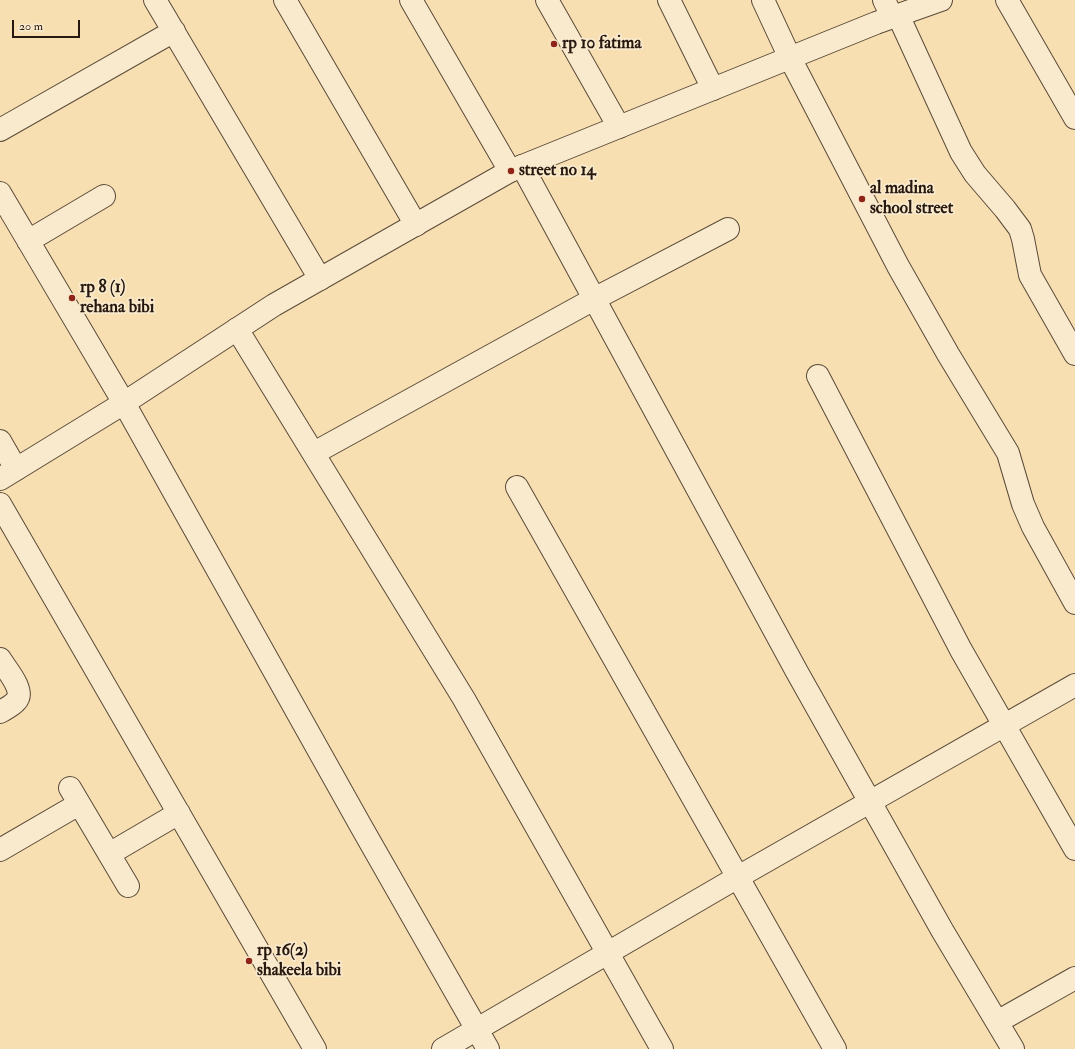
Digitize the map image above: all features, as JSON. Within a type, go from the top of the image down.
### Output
[{"type":"street","points":[[155,0],[320,279]]},
{"type":"street","points":[[285,0],[416,225]]},
{"type":"street","points":[[411,0],[516,169],[594,299],[796,672],[942,930],[1013,1049]]},
{"type":"street","points":[[547,0],[620,127]]},
{"type":"street","points":[[669,0],[713,89]]},
{"type":"street","points":[[763,0],[790,58],[898,266],[948,354],[1008,453],[1023,504],[1033,527],[1075,603]]},
{"type":"street","points":[[0,441],[8,474],[124,403],[274,305],[516,169],[790,58],[891,11],[941,0]]},
{"type":"street","points":[[1007,0],[1075,118]]},
{"type":"street","points":[[891,11],[961,152],[975,174],[1020,229],[1030,275],[1075,354]]},
{"type":"street","points":[[0,130],[174,31]]},
{"type":"street","points":[[0,193],[124,403],[362,828],[488,1049]]},
{"type":"street","points":[[28,241],[104,196]]},
{"type":"street","points":[[314,453],[594,299],[728,229]]},
{"type":"street","points":[[237,329],[464,699],[662,1049]]},
{"type":"street","points":[[818,376],[961,650],[1075,849]]},
{"type":"street","points":[[517,487],[836,1049]]},
{"type":"street","points":[[0,504],[315,1049]]},
{"type":"street","points":[[0,659],[18,687],[20,693],[17,701],[0,712]]},
{"type":"street","points":[[443,1049],[738,877],[1075,685]]},
{"type":"street","points":[[0,850],[75,796],[128,886]]},
{"type":"street","points":[[109,854],[179,813]]},
{"type":"street","points":[[997,1022],[1075,978]]},
{"type":"place","name":"rp 10 fatima","points":[[554,44]]},
{"type":"place","name":"street no 14","points":[[511,171]]},
{"type":"place","name":"al madina school street","points":[[862,199]]},
{"type":"place","name":"rp 8 (1) rehana bibi","points":[[72,298]]},
{"type":"place","name":"rp 16(2) shakeela bibi","points":[[249,961]]}]
